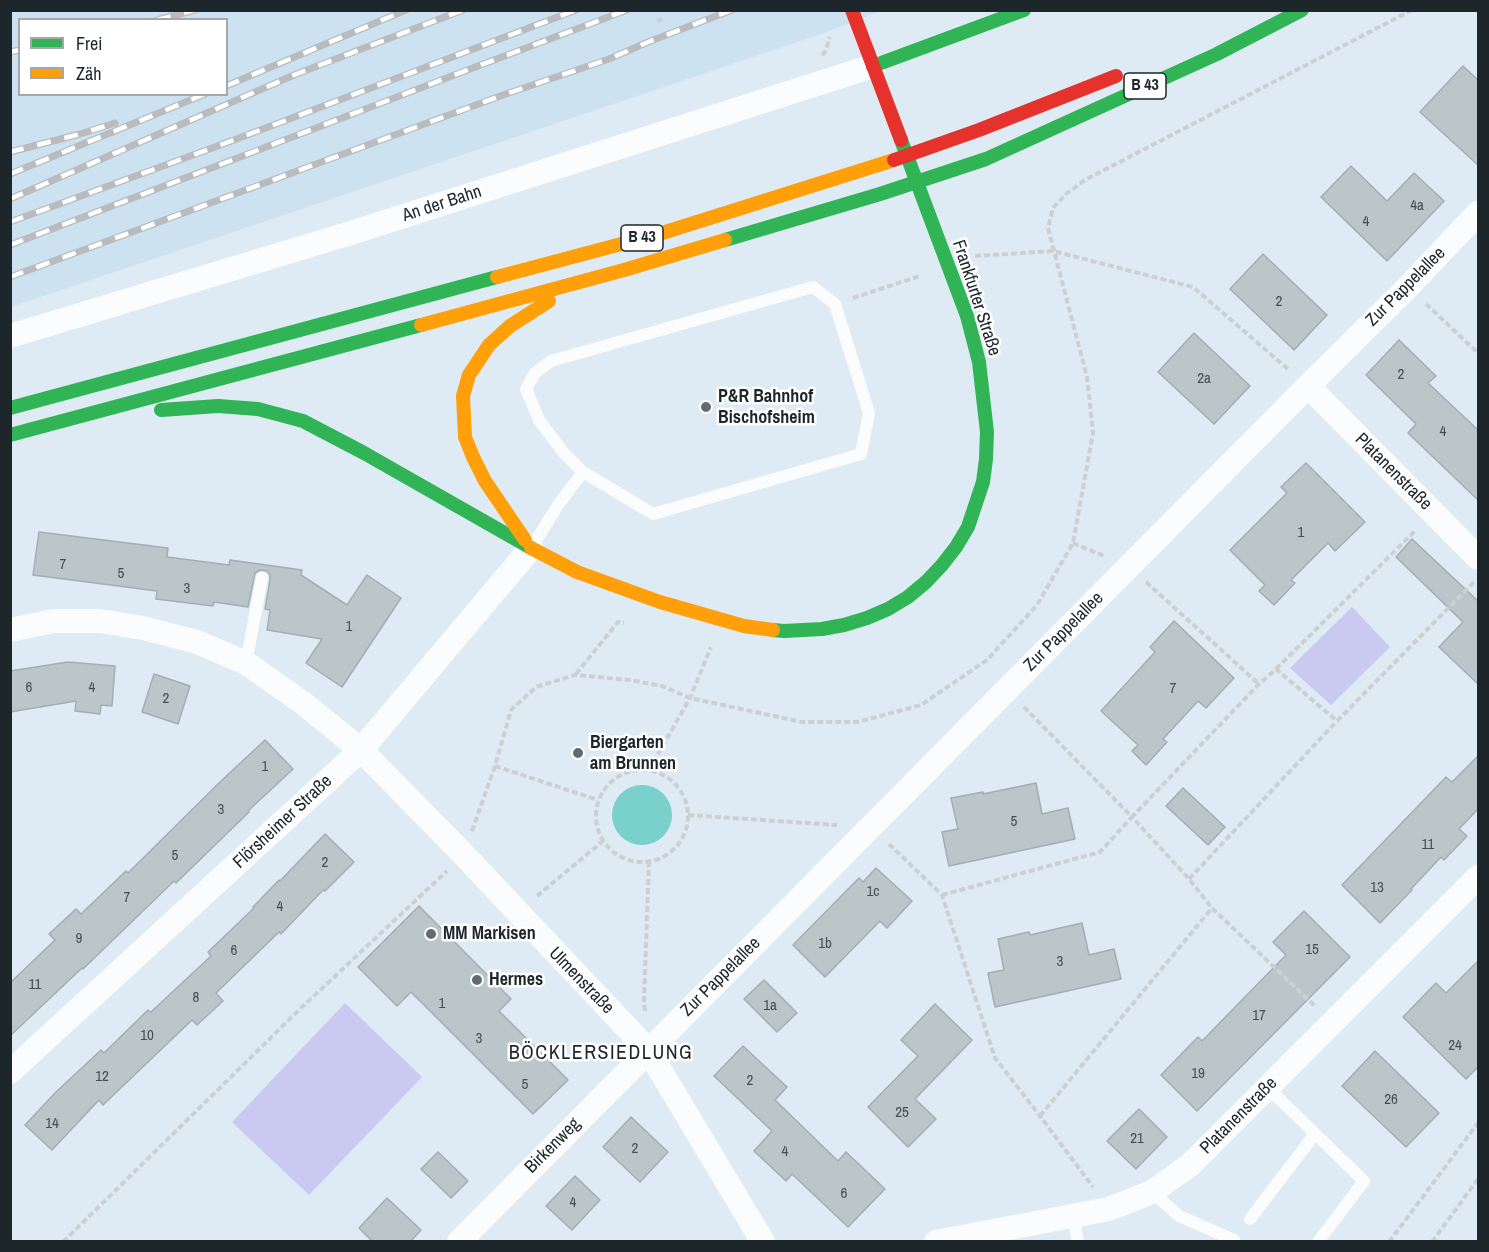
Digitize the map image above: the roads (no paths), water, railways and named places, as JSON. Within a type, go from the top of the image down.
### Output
[{"type":"main road","points":[[873,66],[1023,10]]},
{"type":"main road","name":"B 43","points":[[10,435],[624,270],[880,194],[986,159],[1217,54],[1302,10]]},
{"type":"main road","name":"Frankfurter Straße","points":[[88,414],[218,406],[258,409],[303,421],[374,458],[531,549],[577,572],[650,599],[744,626],[784,631],[822,629],[844,626],[888,609],[908,597],[934,574],[956,547],[968,526],[976,505],[984,471],[987,432],[980,362],[967,316],[854,15]]},
{"type":"main road","name":"B 43","points":[[10,408],[670,230],[869,170],[979,130],[1132,69]]},
{"type":"main road","points":[[531,549],[485,481],[465,437],[463,396],[469,375],[489,345],[510,326],[547,302],[624,270]]},
{"type":"street","name":"An der Bahn","points":[[10,336],[362,229],[873,66]]},
{"type":"street","name":"Zur Pappelallee","points":[[648,1050],[1479,213]]},
{"type":"street","name":"Platanenstraße","points":[[1308,386],[1479,558]]},
{"type":"street","name":"Flörsheimer Straße","points":[[10,1072],[361,750],[531,549]]},
{"type":"street","name":"Ulmenstraße","points":[[10,630],[53,621],[100,621],[143,628],[197,642],[246,663],[303,703],[361,750],[464,855],[648,1050],[763,1242]]},
{"type":"street","name":"Platanenstraße","points":[[936,1242],[1109,1209],[1152,1192],[1190,1165],[1479,877]]},
{"type":"street","name":"Birkenweg","points":[[459,1242],[648,1050]]},
{"type":"lane","points":[[813,287],[836,304],[868,413],[861,454],[653,514],[583,472],[563,452],[539,420],[526,389],[535,373],[551,362],[813,287]]},
{"type":"lane","points":[[531,549],[558,505],[583,472]]},
{"type":"lane","points":[[246,663],[262,578]]},
{"type":"lane","points":[[1268,1088],[1364,1181],[1318,1242]]},
{"type":"lane","points":[[1250,1219],[1315,1134]]},
{"type":"lane","points":[[1152,1192],[1179,1216],[1235,1242]]},
{"type":"lane","points":[[1073,1216],[1078,1242]]},
{"type":"railway","points":[[165,18],[195,10]]},
{"type":"railway","points":[[228,85],[406,10]]},
{"type":"railway","points":[[10,199],[294,75],[463,10]]},
{"type":"railway","points":[[10,222],[576,10]]},
{"type":"railway","points":[[10,245],[627,10]]},
{"type":"railway","points":[[10,277],[503,95],[609,59],[732,10]]},
{"type":"railway","points":[[10,52],[18,50]]},
{"type":"railway","points":[[10,174],[200,96]]},
{"type":"railway","points":[[10,152],[115,123]]},
{"type":"place","name":"P&R Bahnhof Bischofsheim","points":[[706,407]]},
{"type":"place","name":"Biergarten am Brunnen","points":[[578,753]]},
{"type":"place","name":"MM Markisen","points":[[431,934]]},
{"type":"place","name":"Hermes","points":[[477,980]]},
{"type":"district","name":"BÖCKLERSIEDLUNG","points":[[601,1054]]}]
